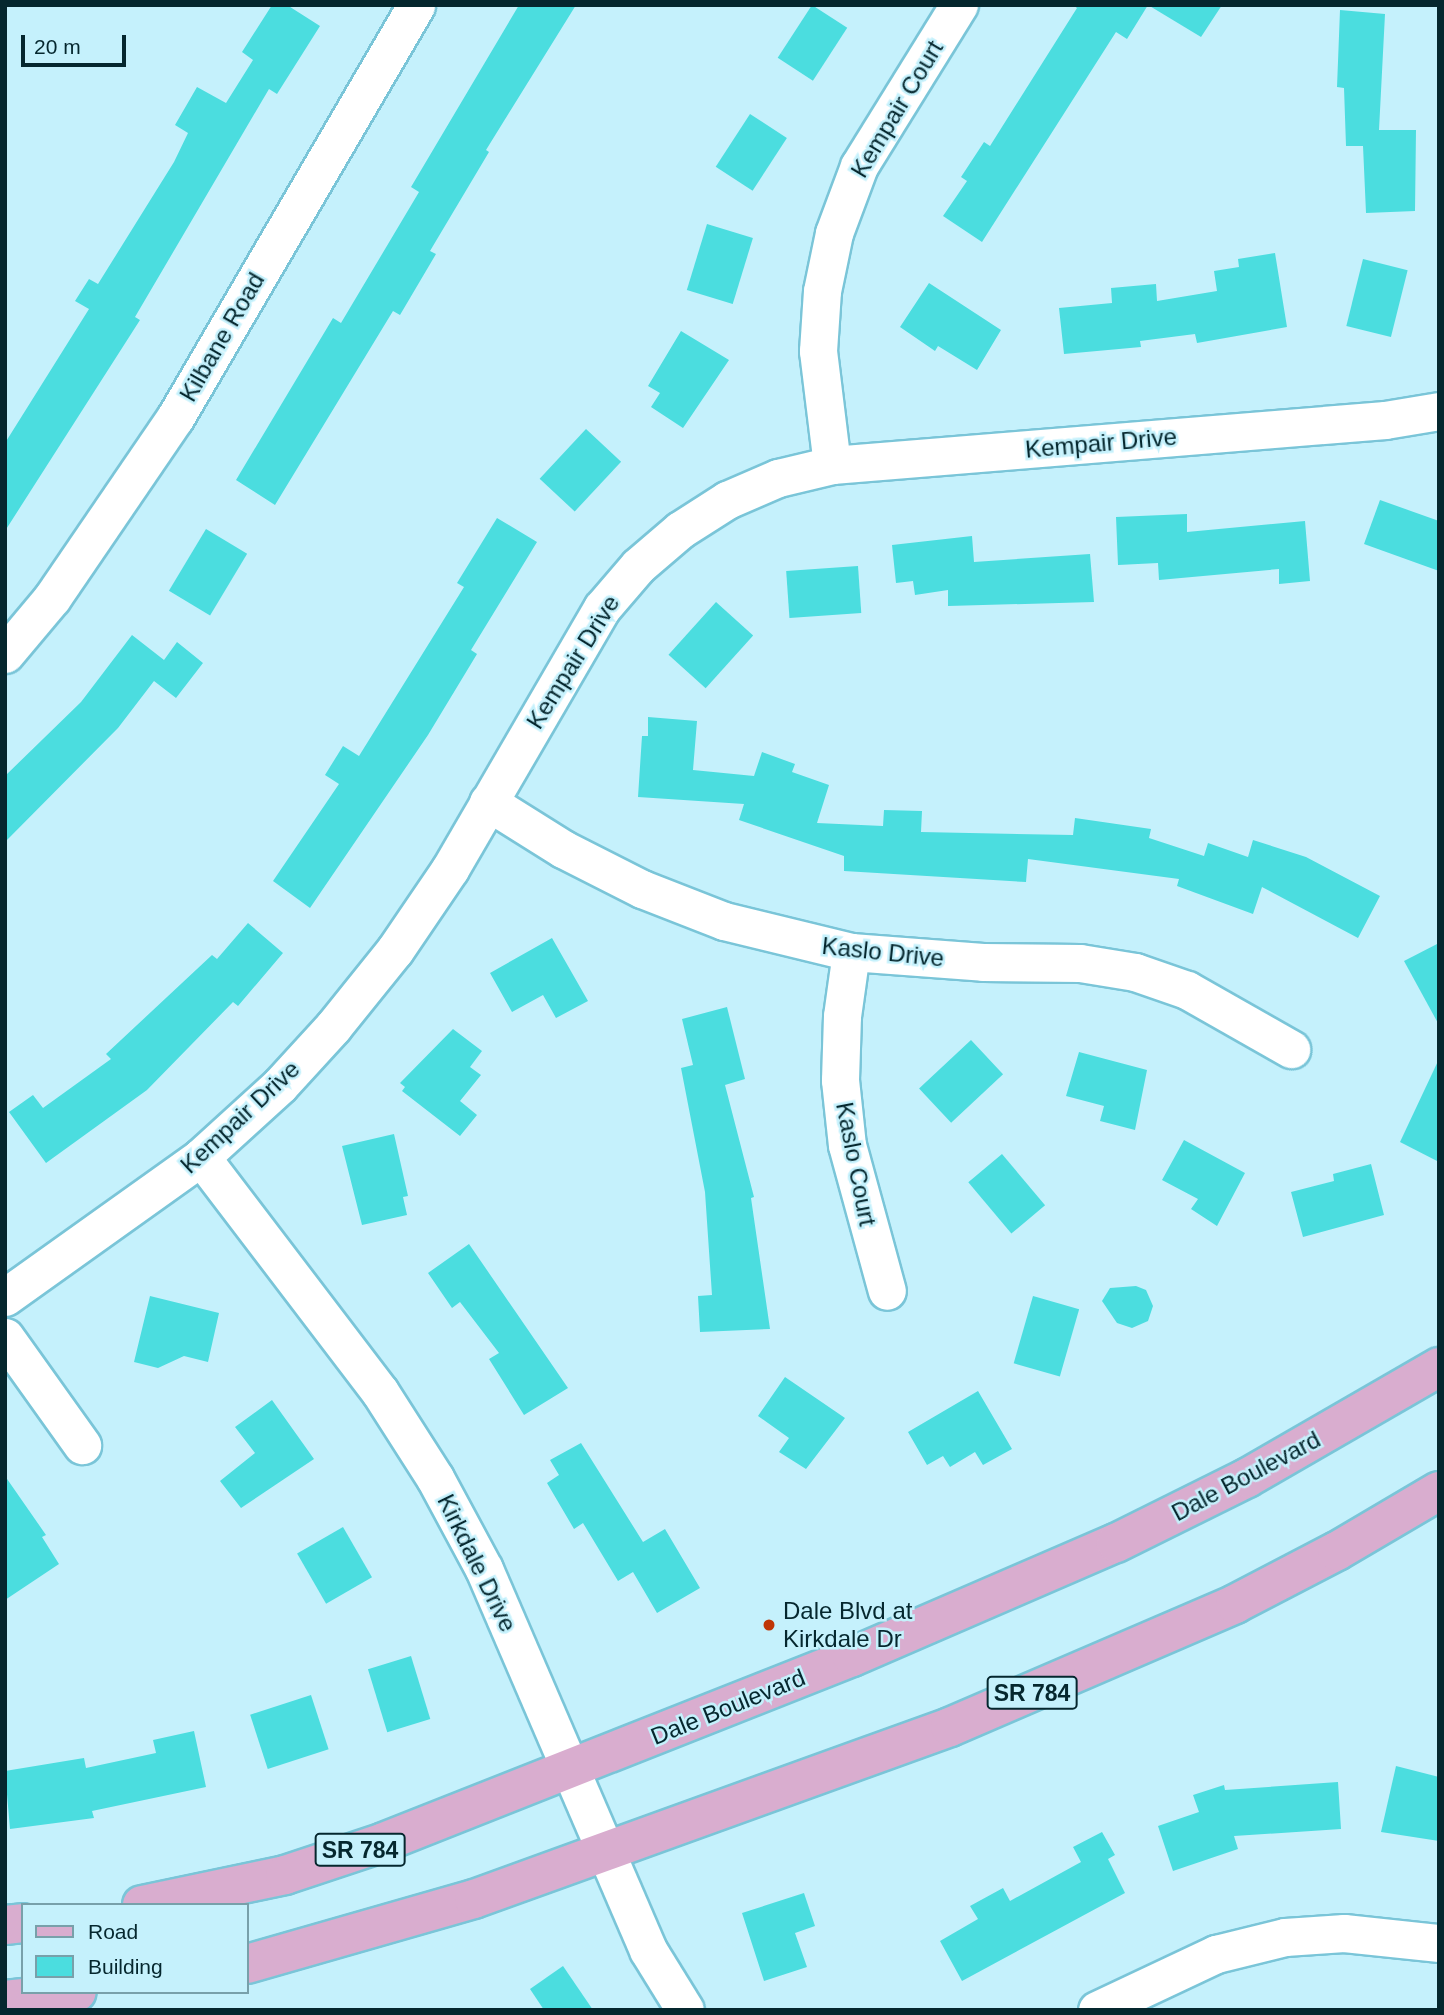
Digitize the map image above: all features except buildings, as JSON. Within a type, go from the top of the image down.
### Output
[{"type":"main road","name":"Dale Boulevard","points":[[152,1903],[285,1875],[571,1770],[852,1657],[1116,1543],[1247,1478],[1439,1367]]},
{"type":"main road","name":"SR 784","points":[[248,1964],[461,1903],[606,1854],[950,1727],[1106,1663],[1326,1557],[1439,1491]]},
{"type":"main road","points":[[5,2000],[59,1994]]},
{"type":"street","name":"Kilbane Road","points":[[5,654],[52,598],[175,418],[416,5]]},
{"type":"street","name":"Kempair Court","points":[[832,465],[818,351],[822,292],[834,233],[859,166],[959,5]]},
{"type":"street","name":"Kempair Drive","points":[[5,1297],[201,1157],[279,1085],[333,1027],[409,930],[488,802],[583,636],[638,566],[680,530],[727,500],[778,478],[832,465],[1385,420],[1439,411]]},
{"type":"street","name":"Kaslo Drive","points":[[488,802],[563,849],[642,888],[724,921],[851,951],[983,962],[1080,963],[1135,972],[1187,990],[1291,1049]]},
{"type":"street","name":"Kaslo Court","points":[[851,951],[842,1016],[840,1080],[847,1145],[887,1292]]},
{"type":"street","name":"Kirkdale Drive","points":[[201,1157],[380,1392],[435,1478],[484,1569],[648,1950],[684,2010]]},
{"type":"street","points":[[5,1337],[82,1445]]},
{"type":"street","points":[[1097,2010],[1216,1954],[1285,1937],[1345,1933],[1439,1944]]},
{"type":"place","name":"Dale Blvd at Kirkdale Dr","points":[[769,1625]]}]
